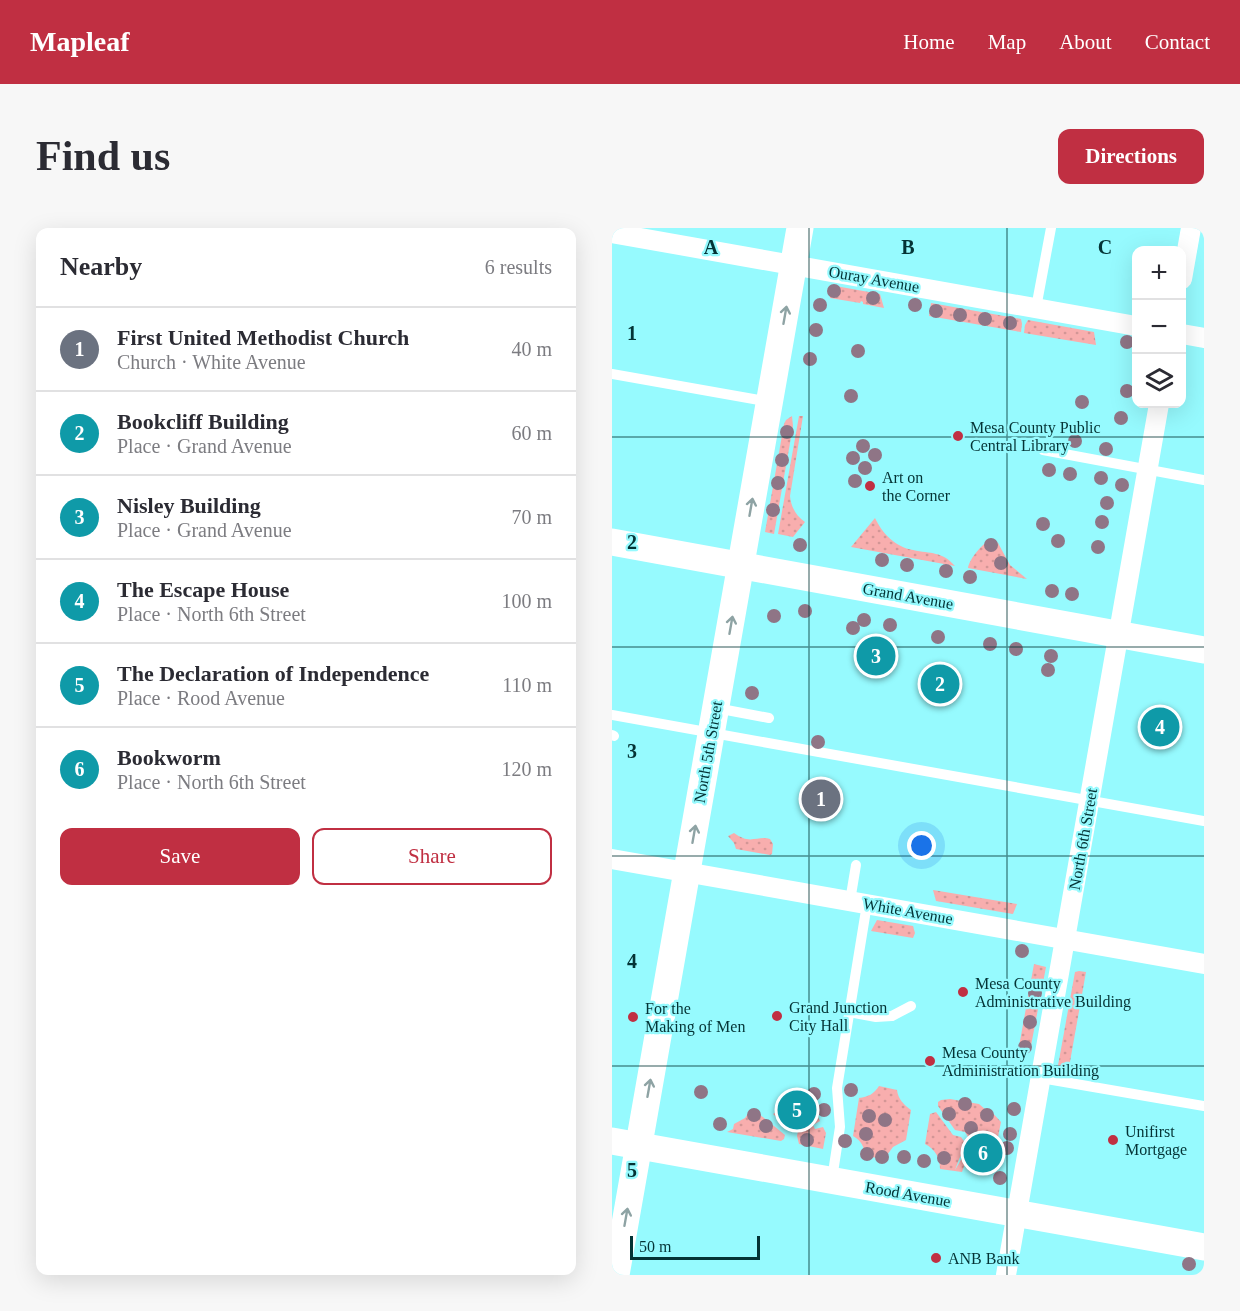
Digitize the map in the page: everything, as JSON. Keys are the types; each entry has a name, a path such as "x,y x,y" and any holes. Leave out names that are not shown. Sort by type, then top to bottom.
{"main road":[{"name":"North 5th Street","path":"616,1275 800,228"},
{"name":"Grand Avenue","path":"612,542 1204,650"},
{"name":"Rood Avenue","path":"612,1141 1204,1247"}],"street":[{"path":"1186,256 1191,228"},
{"name":"Ouray Avenue","path":"612,233 1132,325"},
{"path":"1186,335 1204,338"},
{"name":"North 6th Street","path":"1006,1275 1159,408"},
{"name":"White Avenue","path":"612,859 1204,964"}],"lane":[{"path":"1036,308 1052,228"},
{"path":"612,374 770,402"},
{"path":"1043,450 1204,480"},
{"path":"612,716 641,725 769,718"},
{"path":"714,720 1089,800 1204,821"},
{"path":"832,1180 840,1127 837,1089 849,1012 859,903 856,865"},
{"path":"849,1012 876,1017 892,1016 911,1006"},
{"path":"1041,1078 1204,1106"}],"shaded area":[{"path":"830,285 880,294 884,308 863,304 861,301 860,303 830,298"},
{"path":"931,303 1021,319 1021,332 929,316"},
{"path":"1028,320 1094,332 1096,345 1024,333"},
{"path":"792,416 793,426 774,534 765,532 784,424"},
{"path":"799,416 803,416 790,496 794,511 805,522 793,537 778,534"},
{"path":"875,518 885,534 900,546 941,555 955,566 851,547"},
{"path":"991,539 998,543 1010,565 1027,579 968,568 977,552"},
{"path":"734,833 746,839 770,839 773,844 772,854 736,849 728,836"},
{"path":"933,890 1017,904 1013,914 936,901"},
{"path":"877,920 913,926 915,933 913,938 871,931"},
{"path":"1034,964 1046,967 1030,1051 1025,1053 1018,1052"},
{"path":"1075,972 1086,972 1068,1073 1057,1071"},
{"path":"879,1086 897,1090 902,1101 911,1110 906,1140 893,1147 884,1159 865,1156 862,1144 853,1136 859,1098 870,1095"},
{"path":"950,1099 979,1104 986,1110 989,1109 1001,1122 997,1142 982,1142 973,1145 965,1132 955,1130 938,1106 941,1100"},
{"path":"791,1105 796,1105 795,1110 799,1111 801,1106 805,1107 803,1113 806,1115 811,1110 814,1113 809,1118 811,1121 818,1117 820,1121 813,1125 815,1129 823,1127 826,1133 823,1149 799,1144 798,1131 795,1126 791,1124 786,1126 773,1114 786,1106 788,1111 791,1110"},
{"path":"751,1109 785,1135 784,1139 781,1141 727,1132 733,1129 734,1124 745,1118"},
{"path":"936,1112 953,1135 961,1137 969,1148 960,1157 955,1170 969,1149 973,1155 966,1161 962,1172 940,1169 936,1154 925,1144 930,1114"}],"place":[{"name":"Mesa County Public Central Library","path":"958,436"},
{"name":"Art on the Corner","path":"870,486"},
{"name":"Nisley Building","path":"876,656"},
{"name":"Bookcliff Building","path":"940,684"},
{"name":"The Escape House","path":"1160,727"},
{"name":"First United Methodist Church","path":"821,799"},
{"name":"Mesa County Administrative Building","path":"963,992"},
{"name":"Grand Junction City Hall","path":"777,1016"},
{"name":"For the Making of Men","path":"633,1017"},
{"name":"Mesa County Administration Building","path":"930,1061"},
{"name":"The Declaration of Independence","path":"797,1110"},
{"name":"Unifirst Mortgage","path":"1113,1140"},
{"name":"Bookworm","path":"983,1153"},
{"name":"ANB Bank","path":"936,1258"}]}
